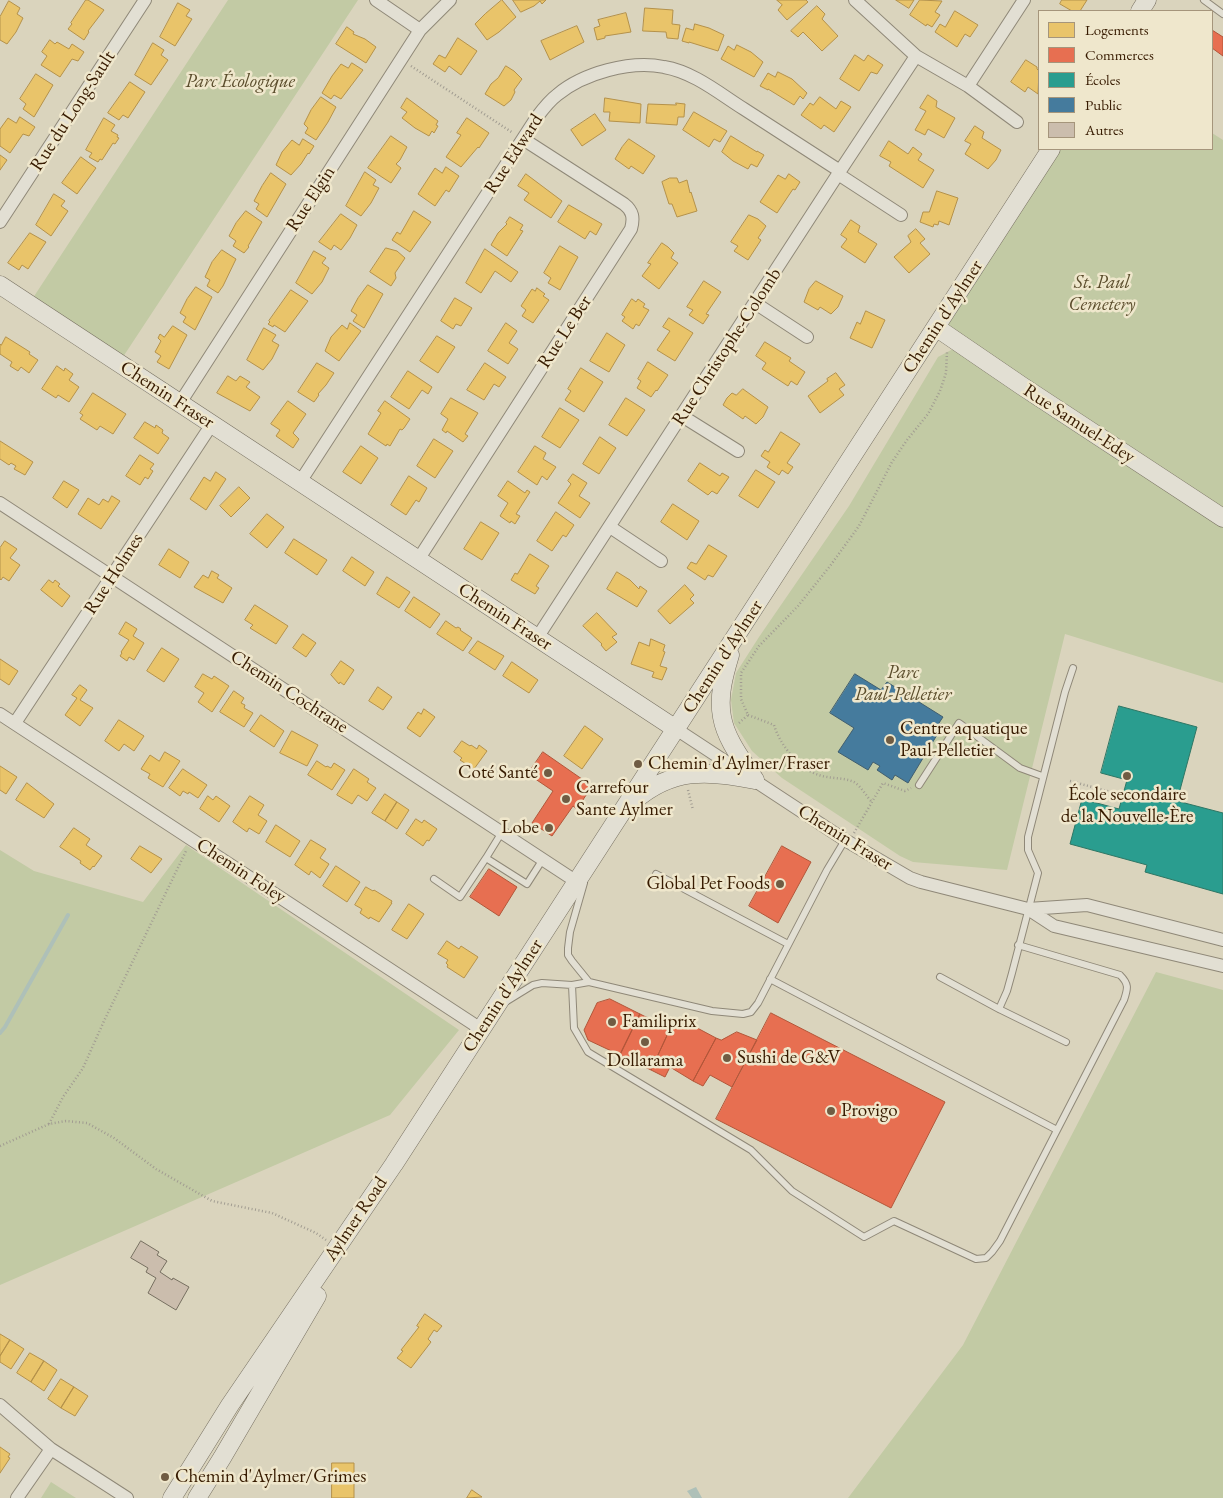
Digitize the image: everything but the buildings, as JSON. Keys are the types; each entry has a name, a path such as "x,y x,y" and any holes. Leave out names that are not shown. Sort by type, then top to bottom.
{"main road":[{"name":"Chemin d'Aylmer","path":"394,1164 937,328 1050,150"},
{"name":"Chemin Fraser","path":"0,285 676,729"},
{"name":"Rue Samuel-Edey","path":"937,328 1223,518"},
{"path":"735,638 725,672 720,706 722,719 733,745 755,780"},
{"path":"623,812 645,792 658,784 685,774 716,773 755,780"},
{"name":"Aylmer Road","path":"172,1498 230,1405 394,1164"},
{"name":"Aylmer Road","path":"197,1498 394,1164"}],"street":[{"name":"Rue du Long-Sault","path":"0,222 145,0"},
{"path":"376,0 420,30"},
{"name":"Rue Elgin","path":"180,403 420,30 450,0"},
{"path":"855,0 916,56 968,86 1017,122"},
{"path":"968,86 1024,0"},
{"name":"Rue Christophe-Colomb","path":"537,638 916,56"},
{"name":"Rue Edward","path":"300,482 547,104 570,85 585,78 616,68 633,66 664,67 694,78 901,215"},
{"name":"Rue Le Ber","path":"418,560 626,237 633,222 633,215 630,209 624,204 523,139"},
{"path":"755,303 806,337"},
{"path":"682,416 738,451"},
{"name":"Rue Holmes","path":"15,723 212,424"},
{"name":"Chemin Cochrane","path":"0,503 577,882"},
{"path":"610,527 661,561"},
{"name":"Chemin Foley","path":"0,714 481,1029"},
{"name":"Chemin Fraser","path":"676,729 847,841 910,878 1028,910 1054,926 1223,966"},
{"name":"Chemin Fraser","path":"1028,910 1088,905 1223,940"},
{"path":"0,1404 51,1448 127,1498"},
{"path":"17,1498 51,1448"}],"lane":[{"path":"1204,0 1223,14"},
{"path":"998,1009 1007,991 1038,873 1028,850 1028,838 1042,776 1073,668"},
{"path":"919,784 959,723 1020,768 1042,776"},
{"path":"434,879 460,897 502,832"},
{"path":"492,1013 511,998 533,985 542,983 572,985 589,982 712,1011 743,1014 751,1012 758,1003 827,870 847,841"},
{"path":"486,858 527,884 543,859"},
{"path":"589,863 570,932 568,954 589,982"},
{"path":"656,874 788,944"},
{"path":"572,985 574,1028 588,1052 751,1150 792,1191 864,1237 894,1221 976,1259 986,1258 1000,1241 1128,989 1126,981 1120,975 1018,945"},
{"path":"940,977 998,1009 1066,1042"},
{"path":"770,980 1057,1130"}],"path":[{"path":"401,59 523,139"},
{"path":"872,802 854,782 819,775 810,771 791,756 776,734 774,725 748,715 741,699 741,673 759,646 798,606 859,526 892,462 928,414 940,391 946,373 947,348"},
{"path":"733,728 748,715"},
{"path":"1070,781 1118,794"},
{"path":"847,841 884,783 905,791 919,784"},
{"path":"688,785 692,810"},
{"path":"49,1124 62,1097 83,1068 112,1003 192,839"},
{"path":"0,1146 49,1124 66,1121 87,1123 114,1138 156,1169 212,1201 272,1213 316,1234 337,1247"}],"green space":[{"name":"Parc Écologique","path":"228,0 358,0 119,363 29,304"},
{"name":"St. Paul Cemetery","path":"1213,134 1223,140 1223,518 937,328 1050,150 1213,150"},
{"name":"Parc Paul-Pelletier","path":"953,349 1223,527 1223,683 1065,634 1007,870 913,862 900,856 782,778 752,751 734,723 731,700 736,673 849,506 938,357"},
{"path":"186,845 459,1030 390,1115 0,1285 0,850 34,871 143,902"},
{"path":"1156,972 1223,990 1223,1498 848,1498 963,1345"},
{"path":"51,1482 76,1498 41,1498"}],"shaded area":[{"path":"696,1487 702,1498 692,1498 687,1491"}],"waterway":[{"path":"0,1033 68,915"}],"place":[{"name":"Centre aquatique Paul-Pelletier","path":"890,740"},
{"name":"Chemin d'Aylmer/Fraser","path":"638,764"},
{"name":"Coté Santé","path":"548,773"},
{"name":"École secondaire de la Nouvelle-Ère","path":"1127,776"},
{"name":"Carrefour Sante Aylmer","path":"566,799"},
{"name":"Lobe","path":"549,828"},
{"name":"Global Pet Foods","path":"780,884"},
{"name":"Familiprix","path":"612,1022"},
{"name":"Dollarama","path":"645,1042"},
{"name":"Sushi de G&V","path":"727,1058"},
{"name":"Provigo","path":"831,1111"},
{"name":"Chemin d'Aylmer/Grimes","path":"165,1477"}]}
